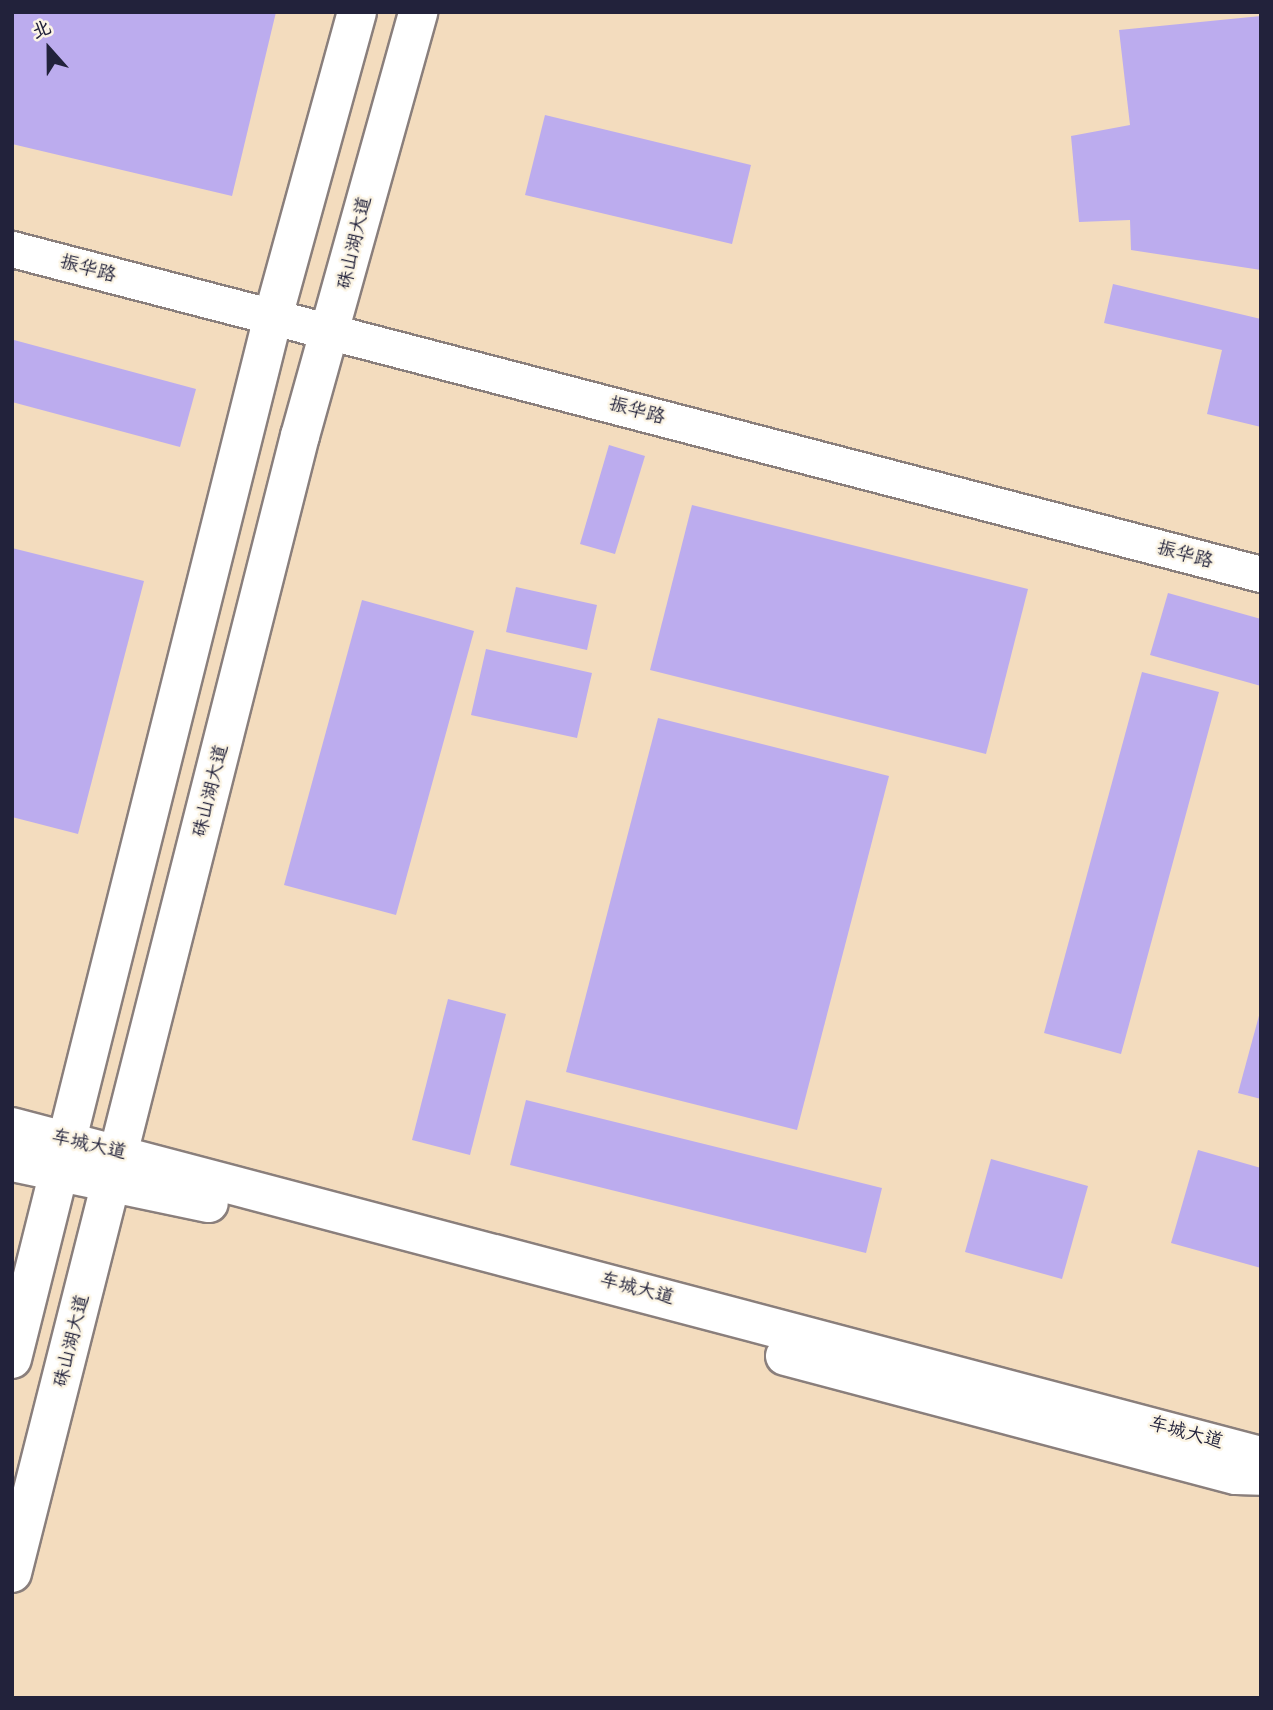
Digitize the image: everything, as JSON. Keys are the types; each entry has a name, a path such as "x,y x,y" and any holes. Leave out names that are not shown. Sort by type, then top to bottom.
{"main road":[{"path":"12,1359 273,317 357,12"},
{"name":"硃山湖大道","path":"12,1573 112,1166 300,436 334,332 418,12"},
{"name":"车城大道","path":"12,1128 61,1155 1261,1456"},
{"name":"车城大道","path":"12,1162 61,1155"},
{"name":"车城大道","path":"112,1166 1236,1475 1261,1476"}],"street":[{"name":"振华路","path":"12,249 1261,574"}],"building":[{"path":"12,12 276,12 232,196 12,144"},
{"path":"1261,16 1261,270 1131,250 1130,220 1079,222 1071,136 1130,125 1119,30"},
{"path":"545,115 751,165 732,244 525,195"},
{"path":"1113,284 1261,319 1261,427 1207,414 1222,350 1104,323"},
{"path":"14,340 196,389 180,447 12,402"},
{"path":"609,445 645,456 615,554 580,544"},
{"path":"692,505 1028,589 986,754 650,670"},
{"path":"12,548 144,581 78,834 12,817"},
{"path":"516,587 597,605 587,650 506,632"},
{"path":"1168,593 1261,619 1261,686 1150,655"},
{"path":"362,600 474,631 396,915 284,885"},
{"path":"486,649 592,673 577,738 471,715"},
{"path":"1142,672 1219,692 1121,1054 1044,1033"},
{"path":"658,718 889,776 797,1130 566,1072"},
{"path":"448,999 506,1014 470,1155 412,1140"},
{"path":"1261,1012 1261,1099 1238,1093"},
{"path":"526,1100 882,1188 866,1253 510,1165"},
{"path":"1198,1150 1261,1168 1261,1268 1171,1243"},
{"path":"991,1159 1088,1186 1062,1279 965,1252"}]}
